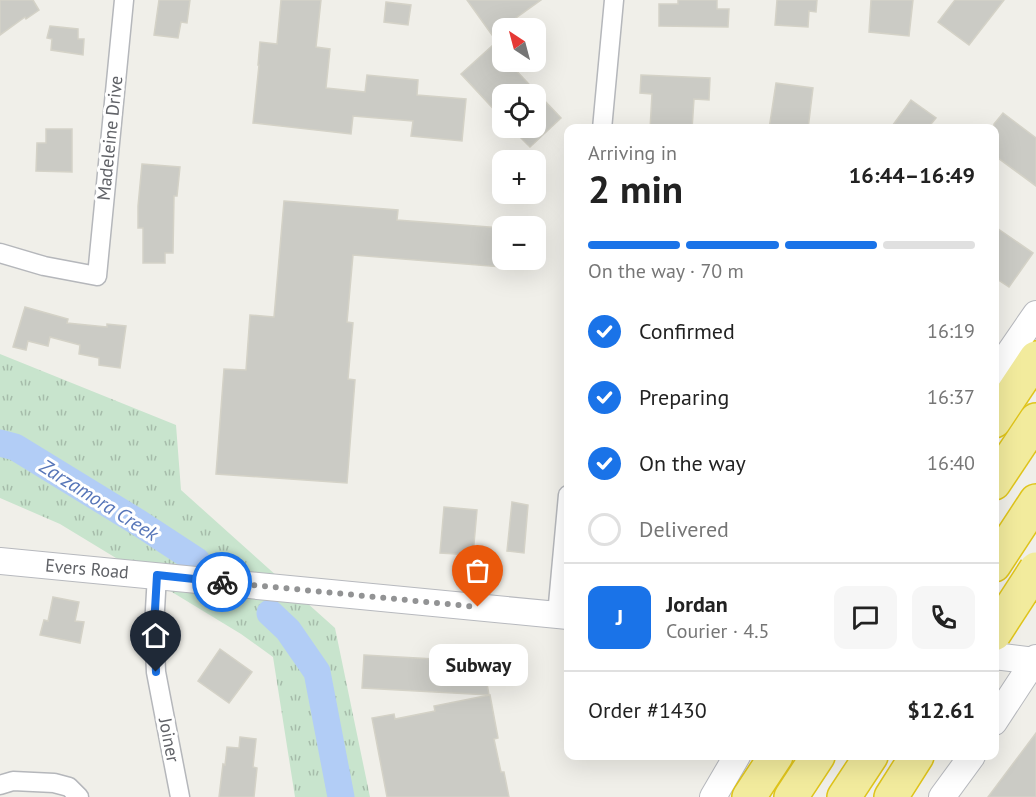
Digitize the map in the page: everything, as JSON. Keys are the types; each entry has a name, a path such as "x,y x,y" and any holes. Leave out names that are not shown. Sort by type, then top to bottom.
{"highway":[{"path":"999,414 1036,358"},
{"path":"999,476 1036,420"},
{"path":"999,558 1036,501"},
{"path":"999,626 1036,569"},
{"path":"749,797 773,760"},
{"path":"791,797 815,760"},
{"path":"844,797 868,760"},
{"path":"891,797 914,760"}],"main road":[{"path":"999,368 1036,314"},
{"name":"Evers Road","path":"0,561 563,616"},
{"path":"999,609 1019,604 1036,592"},
{"path":"999,656 1036,660 999,715"},
{"path":"713,797 735,760"},
{"path":"936,797 948,760"},
{"path":"942,797 969,760"}],"street":[{"name":"Madeleine Drive","path":"0,253 44,267 97,276 124,0"},
{"path":"602,124 614,0"},
{"name":"Joiner","path":"157,575 154,627 156,672 180,797"},
{"path":"563,616 564,592"},
{"path":"0,785 13,781 54,783 69,787 79,797"}],"green space":[{"path":"0,354 176,425 181,490 335,628 370,797 295,797 273,657 241,634 60,524 0,498"}],"building":[{"path":"0,0 33,0 39,10 0,35"},
{"path":"159,0 190,0 187,23 181,22 178,38 154,35"},
{"path":"281,0 321,0 316,47 330,49 326,88 365,92 367,75 418,80 417,95 466,99 462,141 411,136 413,121 353,116 351,134 253,123 260,42 277,44"},
{"path":"467,0 541,0 516,18 492,18 492,35"},
{"path":"678,0 717,0 717,9 729,9 728,27 659,26 659,4 678,4"},
{"path":"777,0 817,0 816,12 809,11 808,27 775,25"},
{"path":"871,0 913,0 909,36 869,32"},
{"path":"955,0 1004,0 969,45 938,22"},
{"path":"386,2 411,5 408,25 384,22"},
{"path":"50,26 78,29 78,39 84,39 83,55 51,50 52,39 47,38"},
{"path":"492,46 492,72 517,72 529,84 492,84 492,107 461,74"},
{"path":"641,75 710,78 709,100 694,99 692,124 650,124 652,94 640,93"},
{"path":"776,83 813,88 809,124 770,124"},
{"path":"911,100 936,118 931,124 894,124"},
{"path":"546,102 561,118 546,132"},
{"path":"1003,113 1036,138 1036,186 999,159 999,124 994,124"},
{"path":"46,129 72,129 72,172 36,171 37,143 46,143"},
{"path":"521,138 540,138 530,147"},
{"path":"142,164 180,167 177,196 174,196 173,253 165,253 165,263 143,263 143,228 138,228"},
{"path":"284,201 398,210 397,220 492,227 492,266 353,255 347,322 353,323 348,379 355,380 347,483 216,474 224,369 246,370 250,315 274,317"},
{"path":"999,229 1033,253 1009,287 999,280"},
{"path":"25,307 68,319 67,323 107,327 107,324 126,326 120,368 99,365 99,358 79,354 80,345 50,337 48,346 28,341 26,350 13,347"},
{"path":"512,502 528,505 524,553 507,551"},
{"path":"444,507 477,510 473,555 440,553"},
{"path":"53,597 79,602 75,621 84,622 80,643 40,635 44,620 48,621"},
{"path":"220,649 252,672 229,703 198,681"},
{"path":"364,655 434,659 433,671 463,665 465,676 485,672 489,695 362,688"},
{"path":"490,695 498,738 494,739 509,797 387,797 372,718 394,714 395,719 435,711 434,706"},
{"path":"1036,733 1036,797 988,797"},
{"path":"240,737 256,739 253,767 257,768 254,797 219,797 227,747 239,748"}],"waterway":[{"name":"Zarzamora Creek","path":"0,443 15,447 197,561"},
{"name":"Zarzamora Creek","path":"270,613 288,630 317,672 341,797"}],"way so far":[{"path":"222,582 478,607"}],"place":[{"name":"Subway","path":"478,607"}],"route":[{"path":"156,672 154,627 157,575 222,582"}]}
